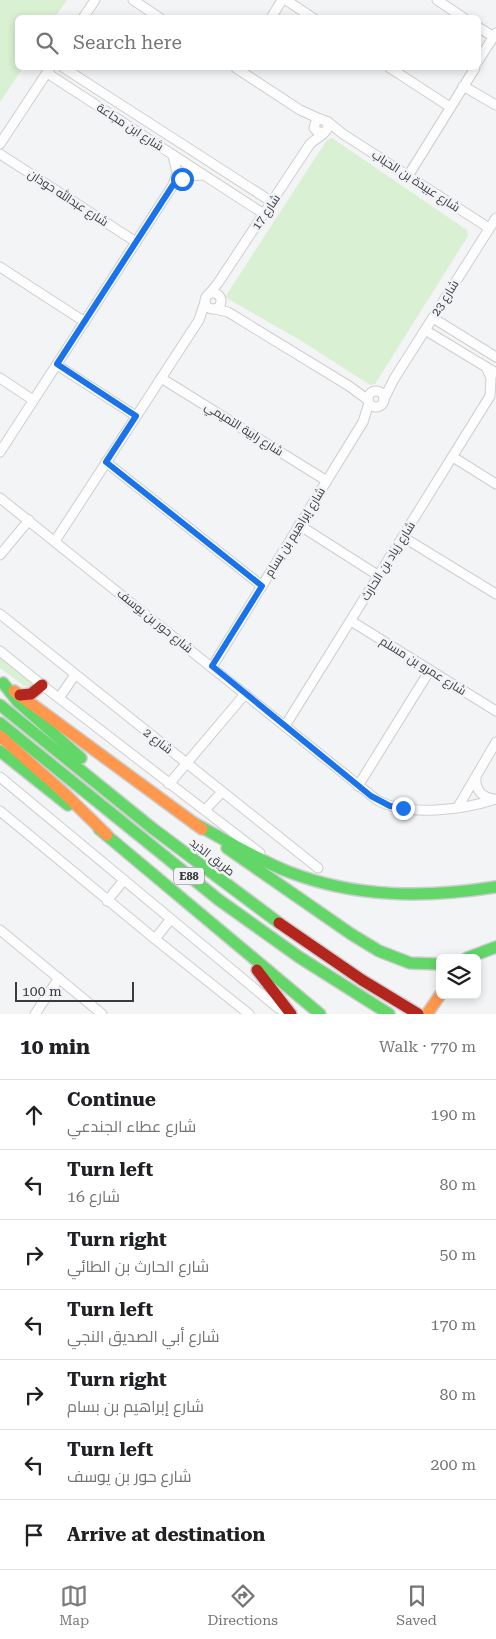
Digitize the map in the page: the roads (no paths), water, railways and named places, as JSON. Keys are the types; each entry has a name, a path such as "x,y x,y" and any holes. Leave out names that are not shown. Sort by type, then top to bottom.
{"main road":[{"path":"2,682 194,823 365,943 379,951 410,962 436,964"},
{"path":"2,682 24,707 122,795 142,819"},
{"path":"20,695 31,694 42,685"},
{"name":"طريق الذيد","path":"0,706 212,876 267,917 340,966 418,1014"},
{"name":"E88","path":"0,723 235,912 316,968 389,1014"},
{"path":"0,736 70,798 107,835"},
{"path":"0,751 107,835 320,1014"},
{"path":"194,823 262,860 301,876 347,889 397,896 453,894 496,887"},
{"path":"232,941 275,992 289,1014"},
{"path":"479,954 496,948"},
{"path":"481,957 496,948"},
{"path":"427,1014 437,999"}],"street":[{"path":"85,15 95,0"},
{"path":"133,0 156,15"},
{"path":"272,15 282,0"},
{"path":"286,0 308,15"},
{"path":"437,0 460,15"},
{"path":"481,28 495,35 481,56"},
{"path":"0,144 48,70"},
{"name":"شارع ابن مجاعة","path":"48,70 173,156 264,214"},
{"name":"شارع ابن مجاعة","path":"67,70 272,202"},
{"name":"شارع عبيدة بن الحباب","path":"240,70 319,124 343,134 490,228"},
{"path":"393,70 450,107"},
{"path":"408,176 474,70"},
{"path":"463,86 496,105"},
{"path":"319,124 318,133 324,133"},
{"name":"شارع 17","path":"55,541 199,320 214,302 221,279 310,144 319,124"},
{"name":"شارع عبيدة بن الحباب","path":"324,133 334,132 343,134"},
{"name":"شارع 17","path":"310,144 324,133"},
{"name":"شارع عبدالله حوذان","path":"0,154 136,242"},
{"path":"0,452 173,185 177,172 173,156"},
{"path":"173,185 188,176 203,175"},
{"name":"شارع 23","path":"394,379 372,399 382,404 394,379 496,218"},
{"path":"0,267 85,322"},
{"path":"214,302 372,399"},
{"path":"433,318 495,356"},
{"path":"425,330 496,373"},
{"path":"57,364 136,416"},
{"name":"شارع زياد بن الحارث","path":"286,726 493,394 491,378 486,367"},
{"path":"0,378 33,400"},
{"name":"شارع رابية التميمي","path":"161,378 327,481"},
{"name":"شارع إبراهيم بن بسام","path":"212,666 363,422 372,399"},
{"path":"453,457 496,484"},
{"path":"106,462 262,586"},
{"name":"شارع حور بن يوسف","path":"0,498 377,800 396,808 428,809 458,807 496,799"},
{"path":"0,555 29,520"},
{"path":"299,525 379,576"},
{"path":"403,537 496,594"},
{"name":"شارع 2","path":"0,614 75,676 318,868"},
{"name":"شارع عمرو بن مسلم","path":"351,621 496,710"},
{"path":"0,650 42,685 256,850 301,876"},
{"path":"358,786 430,670"},
{"path":"59,698 75,676"},
{"path":"169,784 245,694"},
{"path":"458,807 496,742"},
{"path":"477,774 476,784 480,793 487,798 496,799"},
{"path":"0,777 170,920 278,1008 289,1014"},
{"path":"205,810 222,792"},
{"path":"0,811 155,940 249,1014"},
{"path":"107,900 124,880"},
{"path":"155,940 170,920"},
{"path":"0,930 102,1014"},
{"path":"35,1014 59,978"}]}
